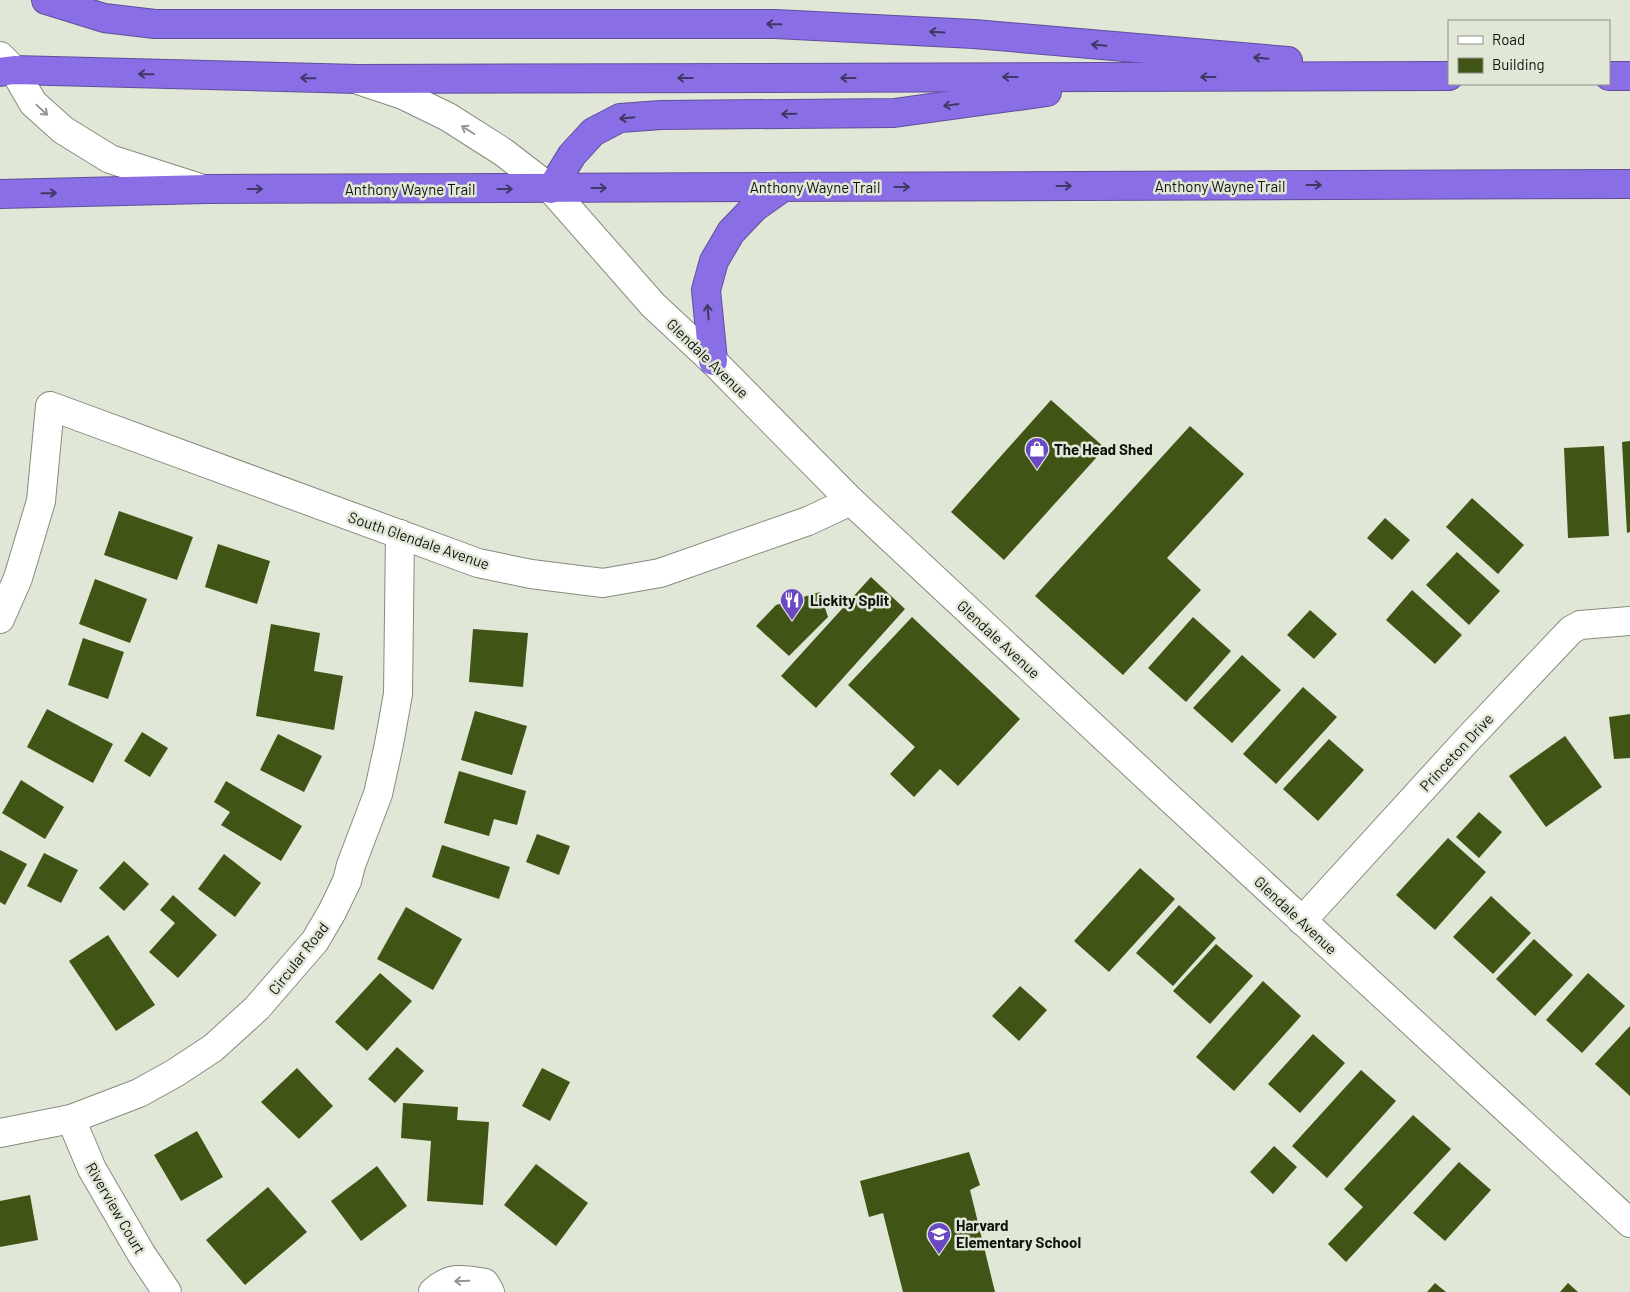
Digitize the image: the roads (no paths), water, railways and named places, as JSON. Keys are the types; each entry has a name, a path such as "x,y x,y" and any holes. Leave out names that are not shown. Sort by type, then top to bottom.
{"highway":[{"path":"46,0 104,18 155,24 775,24 974,34 1448,75"},
{"path":"4,71 357,79 1448,75"},
{"path":"1610,76 1630,76"},
{"path":"550,189 572,155 592,132 620,118 661,115 894,112 1156,77"},
{"name":"Anthony Wayne Trail","path":"0,194 206,190 1630,184"},
{"path":"713,361 706,290 714,261 732,232 754,208 782,188"}],"street":[{"path":"4,71 33,103 63,130 110,159 206,190"},
{"name":"Glendale Avenue","path":"357,79 403,95 448,117 503,152 550,189 653,305 713,361 851,501 1630,1223"},
{"name":"South Glendale Avenue","path":"0,619 18,578 41,501 50,406 478,563 531,574 603,583 660,573 808,521 851,501"},
{"name":"Circular Road","path":"0,1133 71,1120 139,1093 175,1074 213,1048 258,1008 315,940 332,912 346,881 350,865 378,794 390,744 398,694 400,534"},
{"name":"Princeton Drive","path":"1302,921 1467,740 1571,630 1580,625 1630,621"},
{"name":"Riverview Court","path":"71,1120 92,1169 142,1255 167,1292"},
{"path":"432,1292 440,1285 462,1278 485,1283 490,1292"}],"place":[{"name":"The Head Shed","path":"1037,470"},
{"name":"Lickity Split","path":"792,621"},
{"name":"Harvard Elementary School","path":"939,1255"}]}
